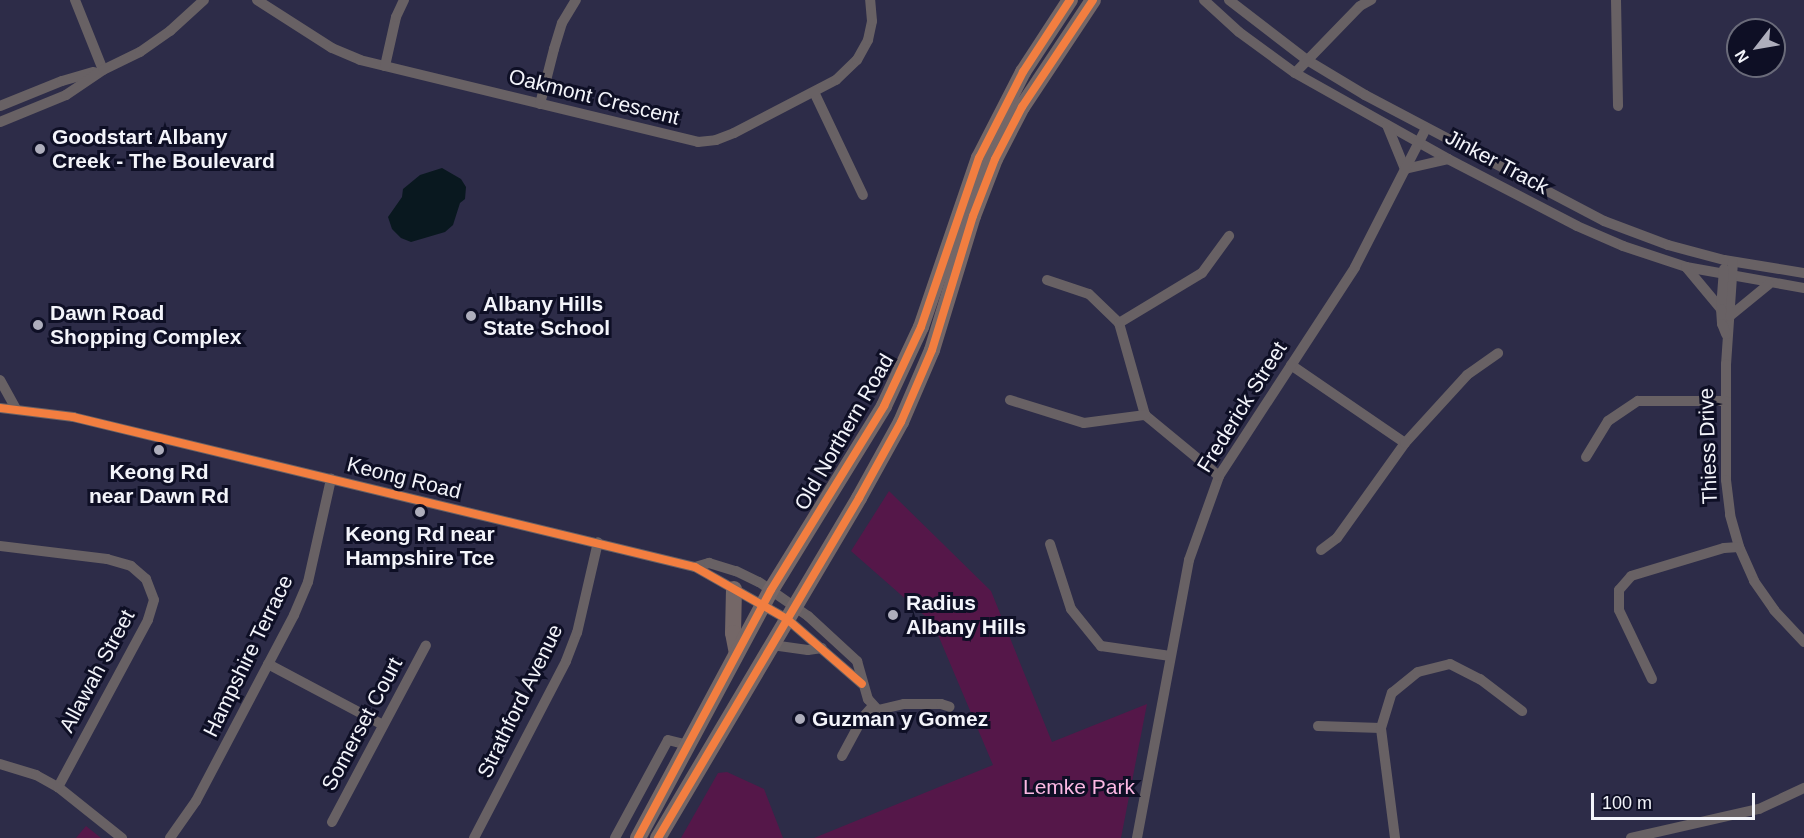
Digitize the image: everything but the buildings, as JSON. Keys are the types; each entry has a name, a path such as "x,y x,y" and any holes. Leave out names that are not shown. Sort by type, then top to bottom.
{"highway":[{"name":"Old Northern Road","path":"638,838 767,597 884,406 921,327 983,149 1023,72 1070,0"},
{"name":"Old Northern Road","path":"658,838 859,498 901,422 932,350 973,216 1007,135 1040,78 1093,0"},
{"path":"735,589 733,633 737,653"}],"street":[{"path":"75,0 103,70"},
{"path":"0,122 66,95 103,70 140,51 170,31 204,0"},
{"name":"Oakmont Crescent","path":"257,0 332,48 360,60 698,142 716,140 734,133 836,80 857,60 867,40 872,21 870,0"},
{"path":"386,66 396,17 404,0"},
{"path":"540,104 556,40 562,23 576,0"},
{"name":"Jinker Track","path":"1203,0 1239,32 1295,73 1448,159 1599,236 1686,267 1769,284 1804,288"},
{"name":"Jinker Track","path":"1229,0 1308,60 1426,128 1604,220 1668,244 1729,261 1804,273"},
{"path":"1295,73 1360,6 1371,0"},
{"path":"1616,0 1618,106"},
{"path":"0,106 62,81 103,70"},
{"path":"814,92 864,195"},
{"path":"1387,125 1405,170 1448,159"},
{"name":"Frederick Street","path":"1137,838 1189,560 1219,476 1355,267 1426,128"},
{"path":"1119,323 1202,273 1229,236"},
{"name":"Thiess Drive","path":"1729,261 1726,312 1728,497 1739,547 1764,596 1785,624 1804,642"},
{"path":"1686,267 1726,312 1769,284"},
{"path":"1047,280 1089,294 1119,323 1145,415 1219,476"},
{"path":"1322,550 1337,538 1405,443 1467,375 1498,353"},
{"path":"1291,365 1405,443"},
{"path":"0,381 16,409"},
{"path":"1010,400 1084,423 1145,415"},
{"path":"1586,457 1608,421 1638,401 1726,401"},
{"name":"Keong Road","path":"0,408 73,417 695,567 735,589 767,597 790,612"},
{"name":"Hampshire Terrace","path":"170,838 196,801 294,615 308,582 331,479"},
{"name":"Strathford Avenue","path":"474,838 566,661 577,633 598,542"},
{"path":"1050,544 1071,609 1101,646 1170,656"},
{"name":"Allawah Street","path":"0,546 107,559 131,566 146,579 154,600 148,620 58,787"},
{"path":"1652,679 1619,610 1618,590 1631,576 1724,548 1739,547"},
{"name":"Keong Road","path":"695,567 709,563 753,579 767,597 790,612"},
{"path":"790,612 822,648 862,684 873,706 878,710 904,704 941,704 950,707"},
{"path":"790,612 853,656 861,670 862,684"},
{"name":"Somerset Court","path":"332,822 426,645"},
{"path":"772,645 808,650 822,648"},
{"path":"268,664 383,725"},
{"path":"1395,838 1381,728 1392,693 1418,672 1450,664 1480,679 1522,711"},
{"path":"842,756 863,717 873,706"},
{"path":"1318,726 1381,728"},
{"path":"615,838 668,740 688,745"},
{"path":"0,764 36,775 58,787 122,838"},
{"path":"1631,838 1670,834 1759,809 1804,788"}],"green space":[{"name":"Lemke Park","path":"889,491 991,591 1052,742 1147,704 1121,838 814,838 993,765 933,623 851,551"},
{"path":"727,772 764,789 783,838 681,838 718,773"},
{"path":"86,826 101,838 76,838"}],"shaded area":[{"path":"442,168 461,179 466,187 465,199 460,203 453,225 445,232 411,242 401,238 392,229 388,217 402,197 403,189 420,175"}],"cycle path":[{"path":"638,838 771,590 884,406 921,327 979,158 1023,72 1070,0"},
{"path":"658,838 859,498 901,422 932,350 973,216 995,159 1022,107 1093,0"},
{"path":"0,408 73,417 695,567 787,619 862,684"}],"place":[{"name":"Goodstart Albany Creek - The Boulevard","path":"40,149"},
{"name":"Albany Hills State School","path":"471,316"},
{"name":"Dawn Road Shopping Complex","path":"38,325"},
{"name":"Keong Rd near Dawn Rd","path":"159,450"},
{"name":"Keong Rd near Hampshire Tce","path":"420,512"},
{"name":"Radius Albany Hills","path":"893,615"},
{"name":"Guzman y Gomez","path":"800,719"}]}
